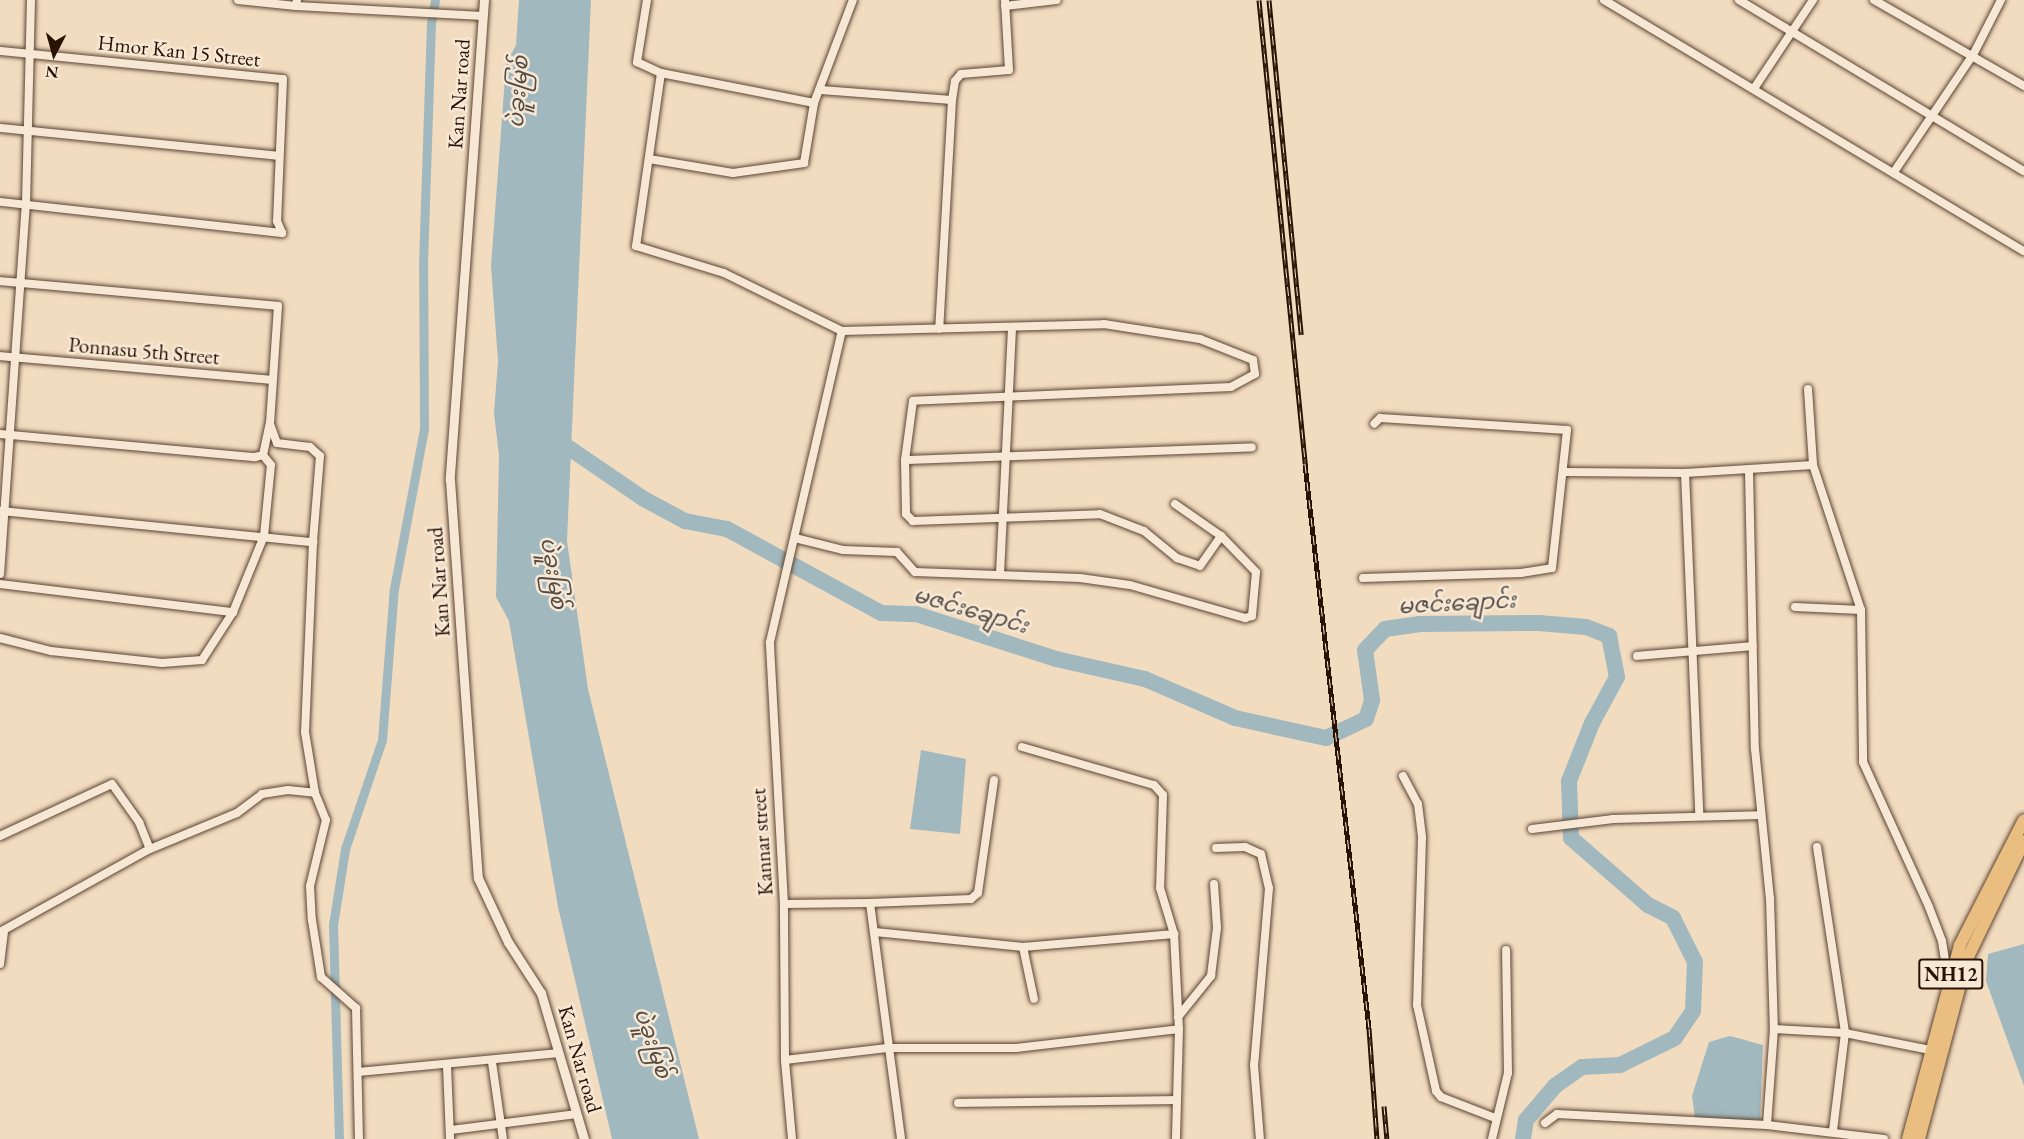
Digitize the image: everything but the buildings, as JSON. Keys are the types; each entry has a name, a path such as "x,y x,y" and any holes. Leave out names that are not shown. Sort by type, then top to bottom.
{"highway":[{"name":"NH12","path":"1918,1139 1949,979 1973,918 2024,820"},
{"name":"NH12","path":"1908,1139 1968,959 2024,841"}],"street":[{"path":"0,574 4,434 26,204 32,0"},
{"path":"238,0 483,16"},
{"name":"Kan Nar road","path":"484,0 450,480 478,878 508,942 541,993 584,1139"},
{"path":"647,0 637,62 661,73 814,103"},
{"path":"650,159 733,173 804,163 814,103 821,90 853,0"},
{"path":"939,329 955,81 961,74 1009,70 1005,3 1057,0"},
{"path":"1604,0 1755,87 2024,251"},
{"path":"1739,0 2024,171"},
{"path":"1755,87 1794,32 1813,0"},
{"path":"1874,0 2024,86"},
{"path":"1894,172 1973,56 2001,0"},
{"name":"Hmor Kan 15 Street","path":"0,51 283,79 279,156"},
{"path":"661,73 636,246 724,273 842,332 1104,324 1200,339 1253,360 1255,374 1231,387 913,401 906,460 906,514 913,521 1002,515 1100,514 1144,531 1191,565 1200,566 1221,536"},
{"path":"821,90 952,100"},
{"path":"0,128 279,156 277,221 282,233 0,202"},
{"path":"0,281 278,306 270,424 263,455"},
{"path":"1000,574 1002,515 1008,456 1012,327"},
{"name":"Kannar street","path":"792,1139 785,1060 784,904 769,673 770,642 842,332"},
{"name":"Ponnasu 5th Street","path":"0,356 272,380"},
{"path":"1808,389 1814,438 1813,465 1861,610 1863,762 1929,907 1942,941 1949,979"},
{"path":"1363,579 1521,573 1552,568 1567,430 1380,418 1374,424"},
{"path":"270,424 277,443 310,447 320,456 313,542 305,732 315,793 326,820 310,886 321,977 356,1008 359,1139"},
{"path":"0,638 51,651 162,663 202,660 233,612 264,536 271,465 263,455 4,434"},
{"path":"906,460 1252,447"},
{"path":"1564,472 1685,473 1749,471 1813,465"},
{"path":"1749,471 1755,749 1770,898 1774,1029 1767,1125"},
{"path":"1685,473 1699,814"},
{"path":"794,542 843,549 897,552 915,572 1000,574 1131,585 1245,618 1252,616 1256,572 1221,536 1175,504"},
{"path":"3,511 313,542"},
{"path":"0,584 233,612"},
{"path":"1795,607 1861,610"},
{"path":"1637,656 1753,646"},
{"path":"1022,747 1154,785 1163,795 1160,888 1174,934 1179,1029 1175,1100 1176,1139"},
{"path":"1403,776 1418,804 1422,895 1417,1005 1437,1091 1441,1097 1495,1118"},
{"path":"784,904 971,899 978,893 994,780"},
{"path":"0,836 112,784 139,822 150,849"},
{"path":"0,964 2,932 150,849 237,813 262,794 288,790 315,793"},
{"path":"1532,829 1699,814 1761,814"},
{"path":"1216,848 1245,847 1261,854 1269,888 1254,1065 1260,1139"},
{"path":"1817,847 1845,1033 1833,1131"},
{"path":"1178,1017 1211,976 1217,927 1214,884"},
{"path":"870,903 887,1048 901,1139"},
{"path":"875,932 1023,947 1174,934"},
{"path":"1023,947 1034,999"},
{"path":"1492,1139 1495,1118 1508,1072 1506,950"},
{"path":"785,1060 887,1048 1016,1048 1179,1029"},
{"path":"1774,1029 1845,1033 1936,1051"},
{"path":"358,1072 492,1062 559,1053"},
{"path":"492,1062 503,1139"},
{"path":"447,1066 451,1135 577,1114"},
{"path":"958,1103 1175,1100"},
{"path":"1545,1123 1557,1114 1767,1125 1833,1131 1884,1139"}],"water":[{"name":"ပဲခူးမြစ်","path":"519,0 591,0 567,541 588,689 699,1139 612,1139 558,907 509,621 496,597 499,456 494,413 498,361 491,266 506,64 516,45"},
{"path":"921,750 966,759 960,834 910,829"},
{"path":"2024,944 2024,1086 1986,981 1988,954"},
{"path":"1730,1036 1763,1045 1760,1121 1695,1118 1692,1096 1709,1042"}],"waterway":[{"path":"339,1139 333,925 345,849 382,740 394,589 424,429 423,264 431,23 435,0"},
{"name":"မဇင်းချောင်း","path":"553,437 644,499 685,521 727,529 881,613 916,614 1056,659 1145,679 1235,718 1326,738 1366,719 1372,700 1365,650 1385,629 1419,624 1539,623 1586,627 1609,636 1617,677 1592,723 1569,781 1571,838 1648,905 1673,918 1695,962 1693,1011 1675,1038 1620,1065 1582,1067 1555,1086 1526,1120 1523,1139"}],"railway":[{"path":"1259,0 1305,464 1369,1028 1377,1139"},
{"path":"1269,0 1301,334"},
{"path":"1384,1106 1387,1139"}]}
